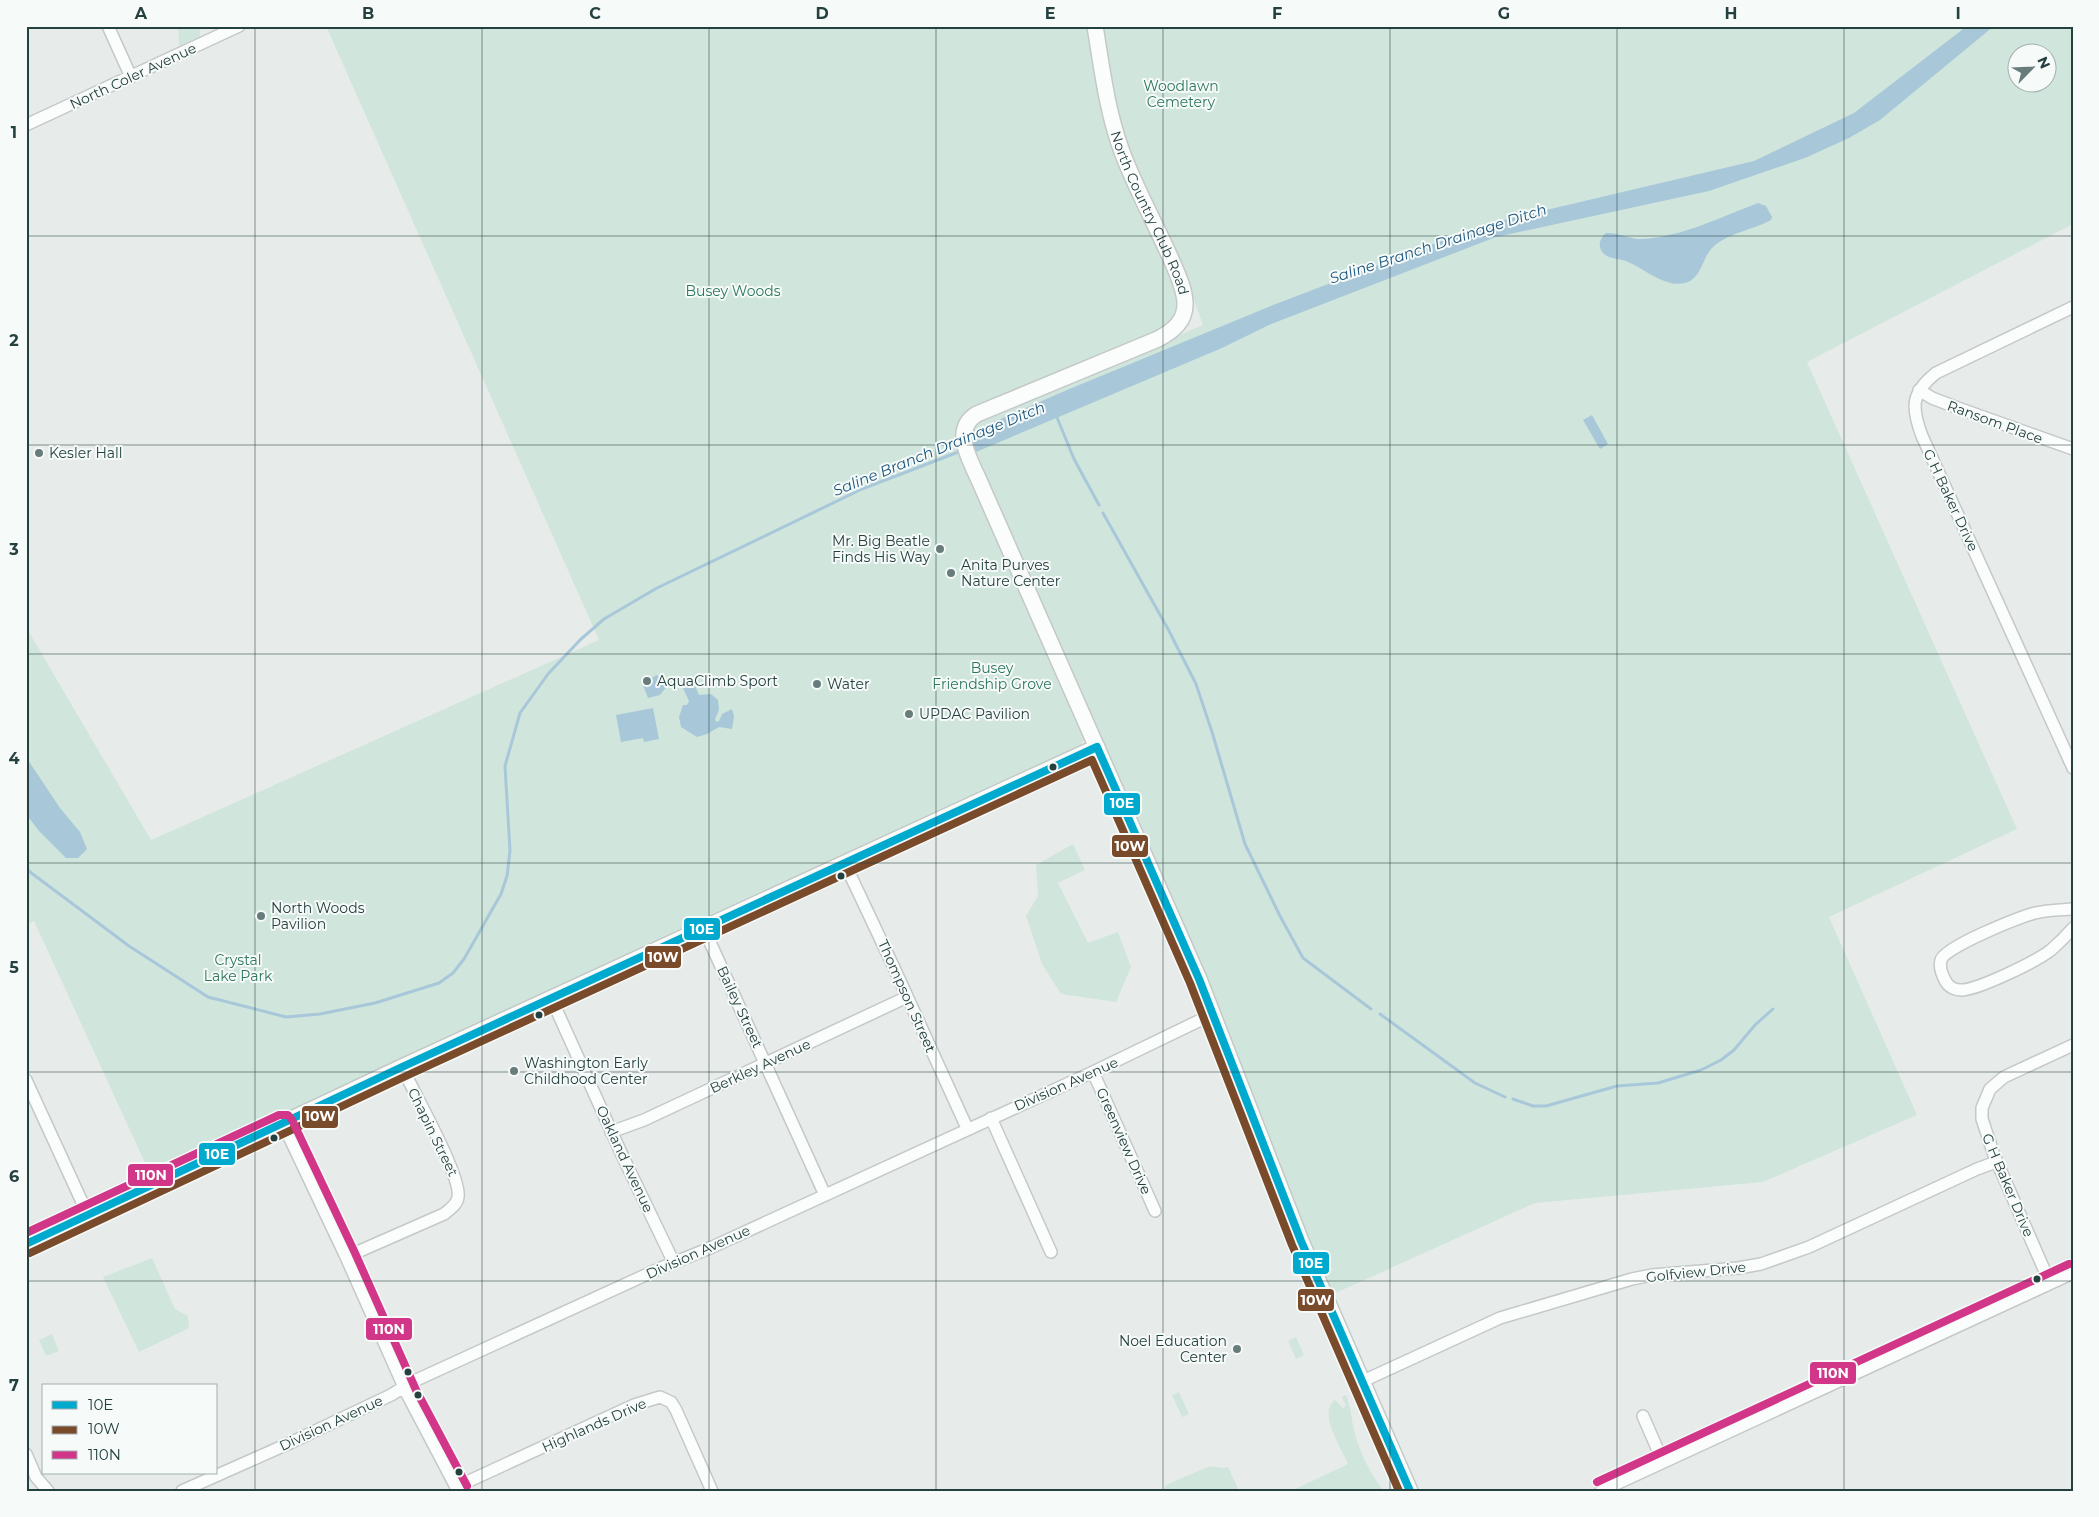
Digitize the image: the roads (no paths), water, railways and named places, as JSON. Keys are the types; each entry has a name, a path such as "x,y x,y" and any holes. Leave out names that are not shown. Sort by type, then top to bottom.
{"street":[{"path":"108,26 131,77"},
{"name":"North Coler Avenue","path":"26,125 239,26"},
{"name":"North Country Club Road","path":"1095,26 1109,114 1136,186 1179,278 1184,294 1184,314 1173,330 1158,339 976,414 969,420 963,430 967,451 1213,1014 1280,1189 1410,1491"},
{"path":"1919,390 1926,381 1951,364 2073,307"},
{"name":"Ransom Place","path":"1919,390 1932,398 1958,408 2073,449"},
{"name":"G H Baker Drive","path":"1919,390 1914,412 1922,436 2073,768"},
{"path":"26,1244 402,1067 552,1000 1097,747"},
{"name":"Thompson Street","path":"845,864 967,1128"},
{"path":"2073,909 2035,913 1950,949 1942,956 1940,961 1944,980 1953,989 1959,990 1967,990 1986,983 2036,960 2050,950 2073,928"},
{"name":"Bailey Street","path":"704,929 825,1194"},
{"name":"Berkley Avenue","path":"611,1132 644,1120 907,997"},
{"name":"Oakland Avenue","path":"552,1000 611,1132 674,1263"},
{"name":"Division Avenue","path":"182,1491 301,1438 391,1395 404,1386 1093,1072 1213,1014"},
{"name":"G H Baker Drive","path":"2050,1283 1996,1162 1982,1119 1982,1107 1987,1093 2004,1077 2073,1045"},
{"name":"Chapin Street","path":"346,1257 444,1214 452,1208 458,1198 456,1177 402,1067"},
{"name":"Greenview Drive","path":"1093,1072 1155,1211"},
{"path":"26,1080 88,1215"},
{"path":"991,1118 1051,1252"},
{"path":"283,1124 404,1386 457,1489"},
{"name":"Golfview Drive","path":"1363,1381 1462,1335 1522,1310 1652,1275 1738,1268 1781,1258 1996,1162"},
{"path":"1601,1491 2073,1273"},
{"name":"Highlands Drive","path":"457,1489 634,1405 660,1397 671,1402 676,1410 712,1491"},
{"path":"1643,1416 1663,1462"},
{"path":"26,1454 36,1477 48,1491"}],"water":[{"path":"1967,26 1994,26 1880,120 1849,138 1805,158 1709,191 1496,237 1269,325 1222,348 976,452 970,436 971,432 1067,390 1273,305 1483,225 1754,161 1854,113"},
{"path":"1758,203 1766,206 1772,217 1771,220 1718,243 1709,252 1695,277 1685,283 1670,283 1655,277 1635,265 1608,257 1600,248 1602,237 1606,233 1639,239 1659,237 1702,225"},
{"path":"1592,415 1608,444 1600,449 1583,420"},
{"path":"657,675 668,685 660,695 648,698 642,683"},
{"path":"694,683 699,695 711,694 718,700 719,710 715,719 716,722 719,721 722,714 732,709 734,716 732,729 719,727 697,737 681,727 679,717 683,705 687,705 689,701 683,688"},
{"path":"653,708 659,739 644,742 643,738 621,742 616,715"},
{"path":"26,757 60,808 80,832 87,849 78,858 66,858 39,831 26,814"}],"waterway":[{"path":"1056,415 1074,459 1099,505"},
{"name":"Saline Branch Drainage Ditch","path":"26,869 129,946 208,997 286,1017 320,1014 375,1003 439,983 453,973 464,959 501,894 507,876 510,851 505,766 520,713 548,674 580,640 604,619 657,588 862,489 961,451"},
{"path":"1103,513 1168,629 1196,684 1245,844 1280,916 1303,958 1371,1009"},
{"path":"1513,1099 1533,1106 1546,1106 1617,1086 1658,1083 1701,1070 1721,1060 1734,1050 1755,1025 1773,1009"},
{"path":"1380,1014 1475,1083 1505,1097"}],"place":[{"name":"Kesler Hall","path":"39,453"},
{"name":"Mr. Big Beatle Finds His Way","path":"940,549"},
{"name":"Anita Purves Nature Center","path":"951,573"},
{"name":"AquaClimb Sport","path":"647,681"},
{"name":"Water","path":"817,684"},
{"name":"UPDAC Pavilion","path":"909,714"},
{"name":"North Woods Pavilion","path":"261,916"},
{"name":"Washington Early Childhood Center","path":"514,1071"},
{"name":"Noel Education Center","path":"1237,1349"}],"park label":[{"name":"Woodlawn Cemetery","path":"1181,94"},
{"name":"Busey Woods","path":"733,291"},
{"name":"Busey Friendship Grove","path":"992,676"},
{"name":"Crystal Lake Park","path":"238,968"}]}
